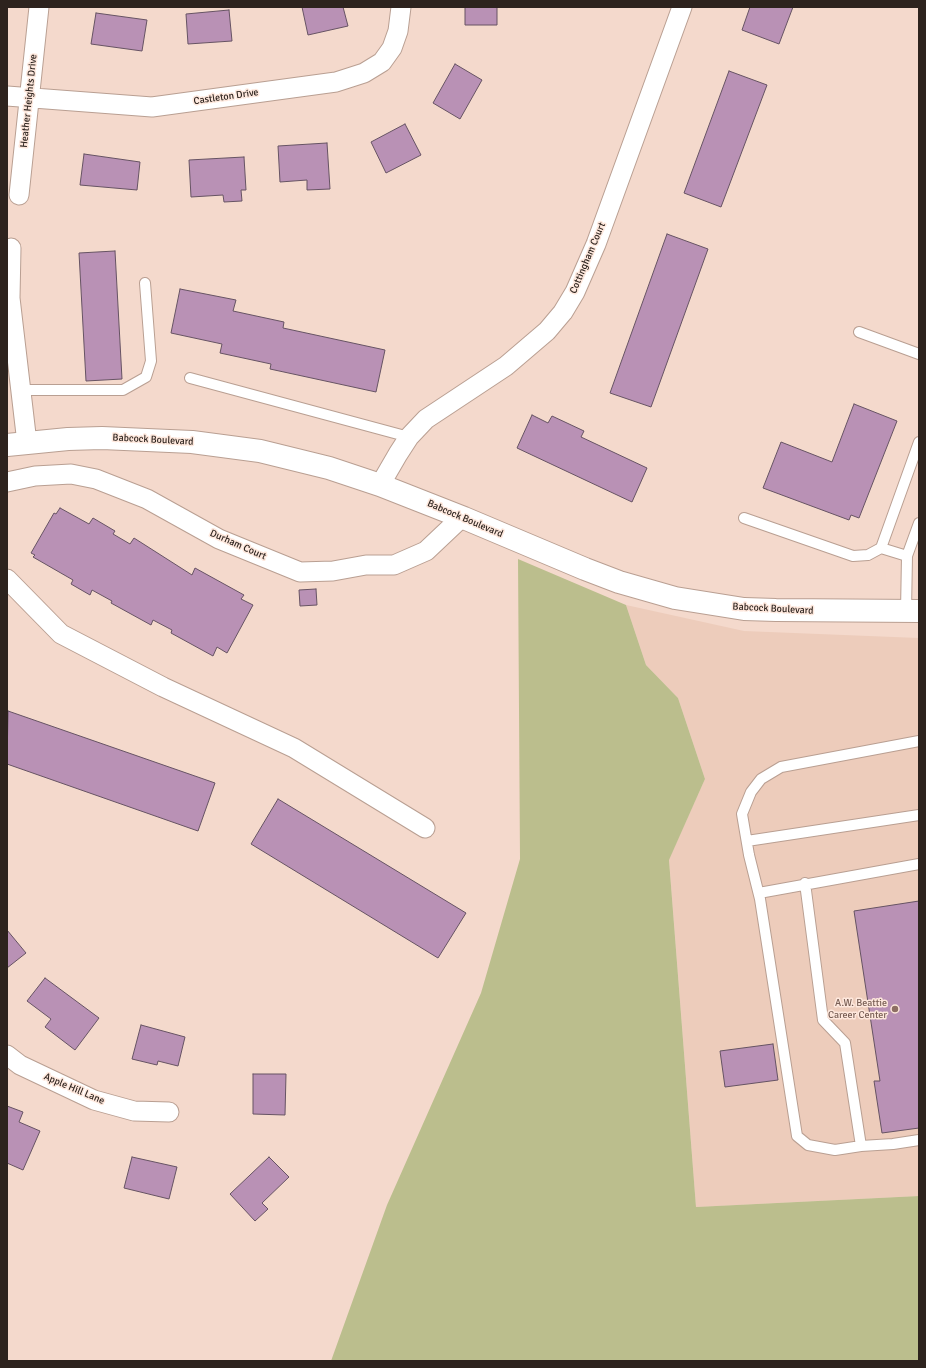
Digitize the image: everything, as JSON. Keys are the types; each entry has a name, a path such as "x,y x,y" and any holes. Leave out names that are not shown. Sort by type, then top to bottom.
{"main road":[{"name":"Babcock Boulevard","path":"17,444 68,439 102,438 224,445 295,458 380,485 619,582 675,598 744,609 913,611"}],"street":[{"name":"Heather Heights Drive","path":"19,195 39,7"},
{"name":"Castleton Drive","path":"7,96 29,99 152,107 336,82 364,73 382,62 392,48 398,32 400,7"},
{"name":"Cottingham Court","path":"380,485 409,437 426,419 476,387 528,348 547,331 563,312 575,292 596,244 682,7"},
{"path":"11,248 10,298 20,390 17,444"},
{"name":"Durham Court","path":"7,482 35,476 71,474 96,478 147,499 219,539 300,572 333,572 366,564 394,565 426,551 462,517"},
{"path":"7,579 60,634 163,687 294,748 425,828"},
{"name":"Apple Hill Lane","path":"7,1055 20,1065 94,1100 134,1111 169,1112"}],"lane":[{"path":"20,390 123,390 146,377 151,361 145,283"},
{"path":"860,332 919,354"},
{"path":"190,378 409,437"},
{"path":"744,518 853,556 868,555 881,548 919,442"},
{"path":"913,611 907,556 919,523"},
{"path":"881,548 907,556"},
{"path":"919,741 781,768 761,779 751,792 742,814 759,893 796,1136 808,1145 835,1150 919,1140"},
{"path":"747,841 919,815"},
{"path":"759,893 805,883 919,864"},
{"path":"805,883 823,1020 845,1042 861,1146"}],"shaded area":[{"path":"626,605 744,631 919,638 919,1196 696,1207 669,859 705,779 678,698 646,665"}],"green space":[{"path":"518,559 626,605 646,665 678,698 705,779 669,860 696,1207 919,1196 919,1361 331,1361 387,1205 481,993 520,859"}],"building":[{"path":"302,7 343,7 348,26 308,35"},
{"path":"465,7 497,7 497,25 465,25"},
{"path":"750,7 793,7 779,44 742,30"},
{"path":"229,10 232,41 188,44 186,14"},
{"path":"96,13 147,20 142,51 91,44"},
{"path":"455,64 482,80 460,119 433,103"},
{"path":"729,71 767,85 721,207 684,193"},
{"path":"405,124 421,155 386,173 371,142"},
{"path":"327,143 330,189 307,190 307,180 280,182 278,146"},
{"path":"84,154 140,162 137,190 80,185"},
{"path":"244,157 246,190 241,190 242,201 224,202 223,195 191,197 189,160"},
{"path":"667,234 708,249 651,407 610,393"},
{"path":"115,251 122,379 86,381 79,253"},
{"path":"180,289 236,300 233,311 284,322 283,328 385,350 376,392 270,369 271,364 220,353 222,344 171,333"},
{"path":"854,404 897,421 859,518 851,515 849,520 763,488 781,442 832,462"},
{"path":"532,415 548,423 552,416 584,431 581,437 647,468 632,502 517,448"},
{"path":"60,508 89,524 93,518 115,531 113,534 130,544 134,538 192,575 195,568 244,595 241,599 253,605 227,653 217,647 213,656 171,633 172,630 153,620 151,625 111,603 112,601 92,590 90,595 71,584 73,580 33,557 35,555 31,553 54,513 56,514"},
{"path":"316,589 317,605 300,606 299,590"},
{"path":"8,711 215,783 198,831 7,764"},
{"path":"278,799 466,913 438,958 251,844"},
{"name":"A.W. Beattie Career Center","path":"919,901 919,1128 882,1133 874,1081 880,1081 854,911"},
{"path":"7,930 26,953 7,968"},
{"path":"45,978 99,1018 75,1050 45,1027 51,1019 27,1001"},
{"path":"141,1025 185,1037 178,1066 158,1061 157,1065 132,1059"},
{"path":"773,1044 778,1080 725,1087 720,1051"},
{"path":"253,1074 286,1074 285,1115 253,1114"},
{"path":"7,1106 23,1112 19,1122 40,1131 23,1170 7,1163"},
{"path":"132,1157 177,1167 169,1199 124,1188"},
{"path":"269,1157 289,1177 262,1203 268,1209 255,1221 230,1194"}],"place":[{"name":"A.W. Beattie Career Center","path":"895,1009"}]}
